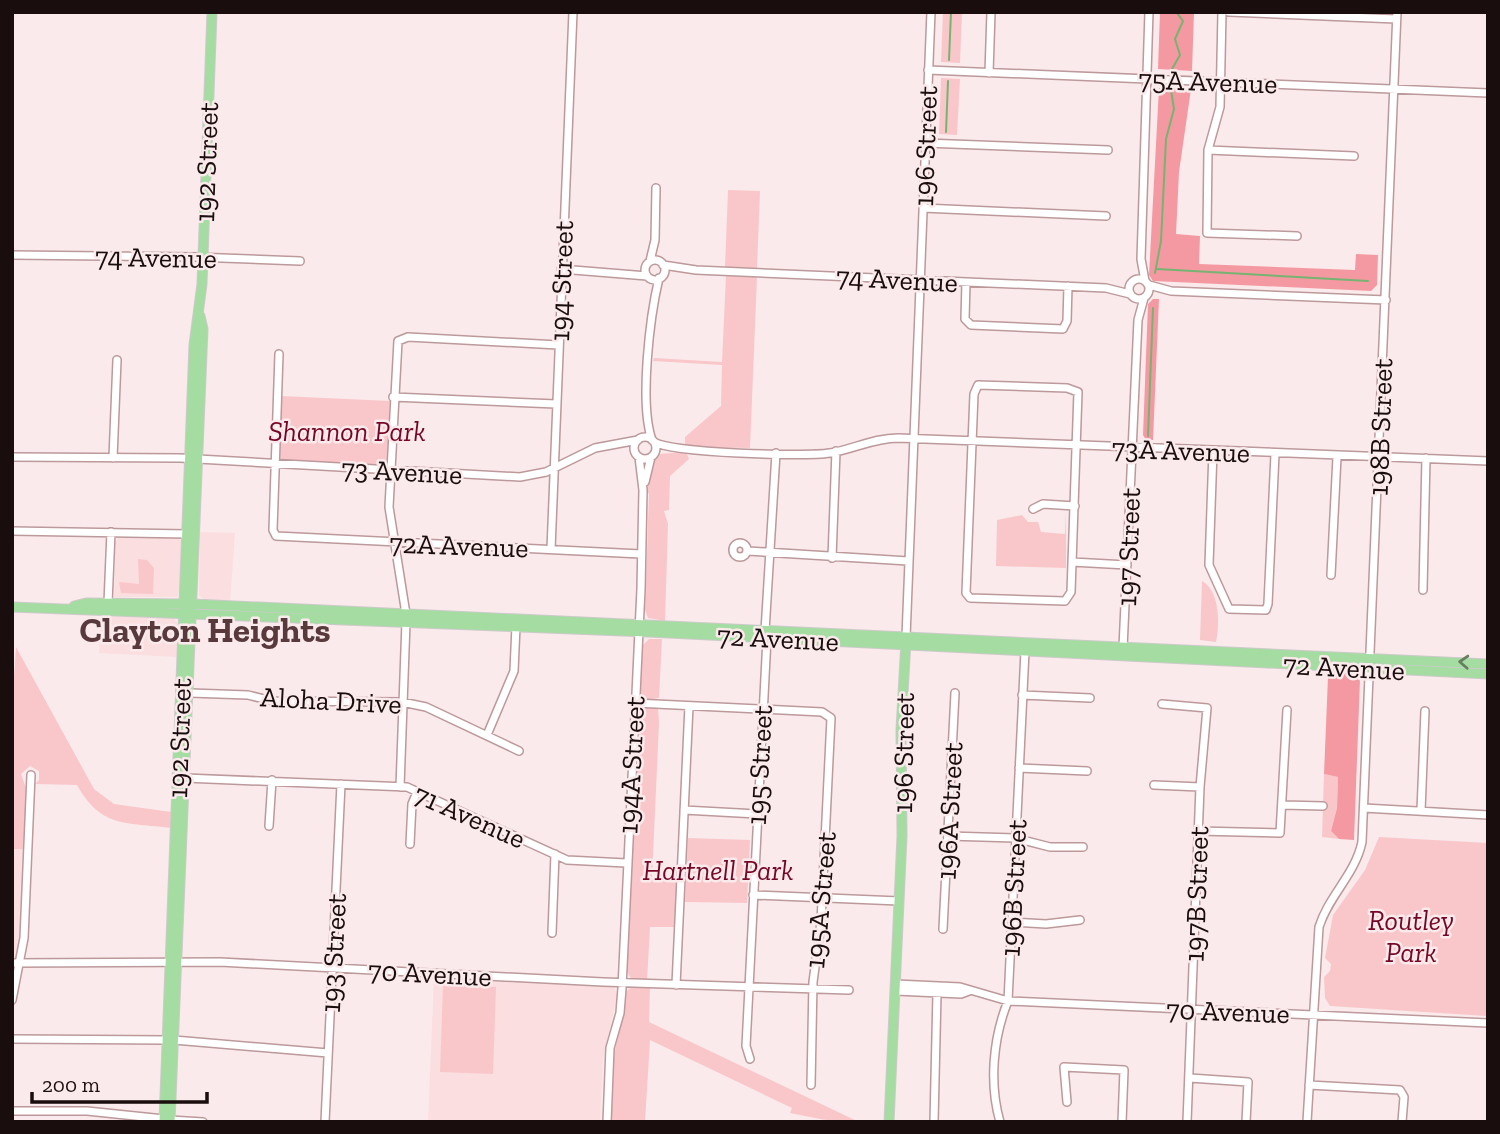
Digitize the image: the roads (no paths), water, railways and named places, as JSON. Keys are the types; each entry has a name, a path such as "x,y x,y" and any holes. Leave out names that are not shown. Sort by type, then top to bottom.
{"main road":[{"name":"192 Street","path":"167,1121 194,459 194,345 200,312 203,258 212,12"},
{"name":"192 Street","path":"174,963 190,693 187,534 194,459"},
{"name":"72 Avenue","path":"68,607 108,603 329,619 411,618 460,621 474,617 638,629"},
{"name":"72 Avenue","path":"12,607 188,609 406,618 516,626 1083,646 1370,662 1488,674"},
{"name":"72 Avenue","path":"766,635 818,634 1075,654 1488,664"},
{"name":"196 Street","path":"888,1122 900,901 906,641"},
{"path":"1025,651 1033,648 1083,646"},
{"path":"1075,654 1119,652 1123,648"},
{"name":"192 Street","path":"167,1121 167,1052 171,1040"}],"street":[{"name":"194 Street","path":"551,549 573,12"},
{"name":"196 Street","path":"906,641 931,12"},
{"path":"989,73 991,12"},
{"path":"1149,12 1141,259 1147,283 1171,290 1386,300"},
{"path":"1223,12 1218,116 1209,150 1207,233 1297,236"},
{"path":"1228,12 1396,16"},
{"name":"198B Street","path":"1307,1122 1319,927 1328,905 1351,875 1362,842 1396,16"},
{"name":"75A Avenue","path":"928,69 1488,93"},
{"path":"925,143 1108,149"},
{"path":"1209,150 1354,156"},
{"path":"653,303 648,271 655,240 656,188"},
{"path":"923,208 1106,216"},
{"path":"639,440 647,413 653,303 661,270 655,240"},
{"name":"74 Avenue","path":"12,255 300,261"},
{"path":"1133,282 1141,259"},
{"path":"561,269 620,272 661,270"},
{"name":"74 Avenue","path":"661,270 1106,288 1146,297"},
{"path":"648,271 661,270"},
{"path":"966,282 965,319 971,325 1063,329 1067,321 1068,286"},
{"name":"74 Avenue","path":"1106,288 1133,282 1147,283"},
{"name":"197 Street","path":"1133,282 1132,296 1138,320"},
{"name":"197 Street","path":"1123,648 1138,320 1146,297 1147,283"},
{"path":"1146,297 1171,290"},
{"path":"400,787 406,618 389,507 393,397 400,339 558,345"},
{"path":"276,464 279,354"},
{"path":"113,458 117,360"},
{"path":"1033,386 1077,391 1077,446 1069,600 992,599 967,595 976,387 1033,386"},
{"path":"393,397 556,404"},
{"path":"647,413 653,441 685,450"},
{"name":"73A Avenue","path":"836,452 875,440 914,439 1488,461"},
{"name":"73 Avenue","path":"12,457 194,459 520,477 554,467 592,449 639,440 653,441"},
{"name":"194A Street","path":"607,1122 610,1048 620,1013 623,982 643,490 638,455 634,448 639,440"},
{"name":"194A Street","path":"643,490 653,441"},
{"path":"619,445 638,455 652,456 685,450 836,452 832,558"},
{"path":"1213,451 1209,562 1229,609 1259,612 1267,609 1275,454"},
{"name":"195 Street","path":"750,1059 746,1046 776,453"},
{"path":"1332,575 1337,457"},
{"path":"1423,590 1426,458"},
{"name":"72A Avenue","path":"276,464 276,536 641,554"},
{"path":"1033,509 1043,504 1075,506"},
{"path":"12,531 187,534"},
{"path":"108,603 111,532"},
{"path":"748,551 908,561"},
{"path":"1072,562 1127,565"},
{"path":"487,736 514,671 516,626"},
{"name":"196B Street","path":"1000,1122 994,1100 997,1030 1008,1001 1025,651"},
{"name":"Aloha Drive","path":"190,693 248,695 284,701 402,702 426,708 519,751"},
{"name":"196A Street","path":"943,929 955,693"},
{"path":"1022,695 1090,698"},
{"path":"635,704 761,710"},
{"name":"197B Street","path":"1162,704 1207,708 1200,787 1187,1122"},
{"path":"676,985 690,706"},
{"name":"195A Street","path":"761,710 829,715 832,721 822,898 812,988 811,1085"},
{"path":"1198,831 1280,833 1287,710"},
{"path":"1421,811 1425,711"},
{"path":"1019,768 1087,771"},
{"path":"12,1000 16,963 25,926 31,775"},
{"name":"71 Avenue","path":"185,778 400,787 417,792 572,861 626,863"},
{"path":"269,827 272,780"},
{"name":"193 Street","path":"324,1122 341,784"},
{"path":"1154,785 1200,787"},
{"path":"410,844 412,804 417,792"},
{"path":"1283,805 1323,806"},
{"path":"1364,808 1488,815"},
{"path":"684,810 757,814"},
{"path":"948,836 1016,838 1050,847 1083,847"},
{"path":"552,933 555,854"},
{"path":"753,895 900,901"},
{"path":"1012,922 1046,924 1080,920"},
{"name":"70 Avenue","path":"16,963 174,963 333,968 676,985 849,990"},
{"name":"70 Avenue","path":"896,987 960,987 1008,1001 1488,1023"},
{"name":"70 Avenue","path":"896,987 936,993 969,991"},
{"path":"933,1121 936,993"},
{"path":"12,1038 171,1040 328,1053"},
{"path":"1067,1102 1064,1067 1124,1070 1122,1122"},
{"path":"1190,1077 1248,1082 1246,1122"},
{"path":"1309,1085 1400,1090 1403,1093 1402,1122"},
{"path":"12,1111 87,1111 167,1121 203,1122"}],"waterway":[{"path":"949,60 951,12"},
{"path":"1172,69 1180,55 1175,39 1183,21 1177,13"},
{"path":"946,132 948,81"},
{"path":"1155,273 1161,241 1166,139 1174,109 1171,90"},
{"path":"1157,269 1368,281"},
{"path":"1148,436 1153,308"}],"district":[{"name":"Clayton Heights","path":"205,630"}],"park label":[{"name":"Shannon Park","path":"347,431"},
{"name":"Hartnell Park","path":"718,870"},
{"name":"Routley Park","path":"1411,936"}]}
